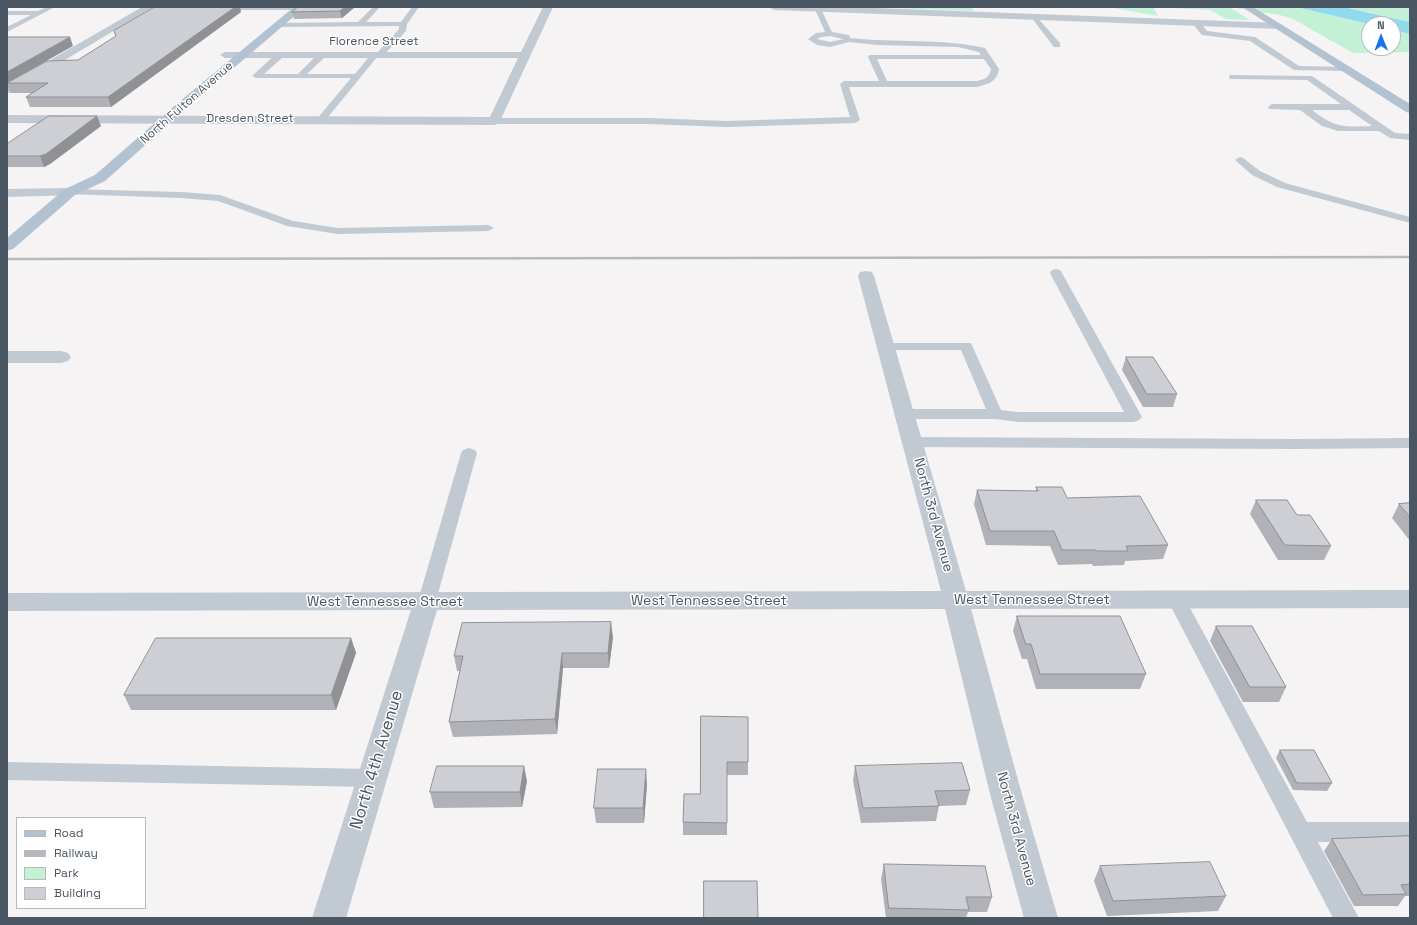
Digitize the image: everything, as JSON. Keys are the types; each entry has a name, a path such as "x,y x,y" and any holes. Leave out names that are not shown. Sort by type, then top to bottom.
{"main road":[{"name":"North Fulton Avenue","path":"213,64 284,7"},
{"name":"North Fulton Avenue","path":"7,246 70,192 100,178 166,119 300,7"},
{"path":"1247,7 1410,109"},
{"name":"North Fulton Avenue","path":"133,129 156,110"},
{"name":"North Fulton Avenue","path":"70,192 77,179 82,174"}],"street":[{"path":"7,90 149,7 157,7"},
{"path":"197,7 294,7"},
{"path":"494,121 548,7"},
{"path":"774,7 1279,26"},
{"path":"70,39 94,39"},
{"name":"Florence Street","path":"225,55 524,55"},
{"name":"Dresden Street","path":"7,119 494,121"},
{"path":"7,193 70,192"},
{"name":"North 3rd Avenue","path":"866,276 913,442 956,600 1007,798 1041,918"},
{"path":"7,357 61,357"},
{"name":"West Tennessee Street","path":"7,602 1410,599"},
{"name":"North 4th Avenue","path":"329,918 427,601"}],"lane":[{"path":"7,30 52,7"},
{"path":"321,120 357,76 403,29 403,24 416,7"},
{"path":"818,8 829,34"},
{"path":"360,24 372,10"},
{"path":"7,13 40,13"},
{"path":"1032,16 1057,44"},
{"path":"1196,23 1205,33 1252,39 1305,74"},
{"path":"279,25 403,24"},
{"path":"1205,33 1201,36 1208,42"},
{"path":"494,121 648,120 727,124 855,120 844,84 977,84 989,81 994,75 994,69 982,50 958,45 877,44 848,40 842,36 829,34 815,36 812,39 820,43 832,44 842,43 848,40"},
{"path":"1242,46 1264,47"},
{"path":"280,55 256,76 357,76"},
{"path":"300,76 322,55"},
{"path":"884,84 872,57 986,57"},
{"path":"48,66 62,66"},
{"path":"1297,68 1346,68"},
{"path":"1233,77 1309,78 1393,136 1410,137"},
{"path":"1272,107 1351,107"},
{"path":"1302,107 1325,124 1332,126 1344,128 1381,128"},
{"path":"1240,160 1256,173 1281,186 1410,220"},
{"path":"70,192 181,195 220,198 291,224 338,231 488,228"},
{"path":"904,414 995,414 1018,417 1134,417 1056,273"},
{"path":"885,347 966,346 995,414"},
{"path":"913,442 1296,444 1410,443"},
{"path":"427,601 469,453"},
{"path":"1176,599 1302,832 1346,918"},
{"path":"7,771 372,778"},
{"path":"1302,832 1410,832"}],"green space":[{"path":"864,7 972,7 973,11"},
{"path":"1108,7 1153,7 1158,16"},
{"path":"1153,7 1229,7 1250,20 1226,19 1210,10"},
{"path":"1230,7 1296,7 1361,22 1361,53 1353,53 1293,19 1280,15"},
{"path":"1345,7 1410,7 1410,22 1401,20 1401,16 1384,16"},
{"path":"1401,32 1410,34 1410,52 1401,52"}],"water":[{"path":"1296,7 1345,7 1383,16 1361,16 1361,22"},
{"path":"1401,20 1410,22 1410,34 1401,32"}],"building":[{"path":"155,7 235,7 108,97 26,97 48,83 7,83 47,61 78,60 116,36 114,31"},
{"path":"298,7 345,7 340,11 292,12"},
{"path":"7,37 70,37 7,72"},
{"path":"49,116 97,116 46,154 40,156 7,156 7,144"},
{"path":"1126,357 1153,357 1177,394 1147,394"},
{"path":"1036,487 1062,487 1067,498 1140,496 1168,545 1126,546 1128,551 1062,550 1054,531 990,531 977,490 1038,491"},
{"path":"1256,500 1287,500 1297,515 1310,515 1331,546 1285,545"},
{"path":"1410,503 1410,517 1399,504"},
{"path":"1017,616 1120,616 1146,674 1040,674 1031,644 1026,644"},
{"path":"611,622 608,653 562,653 555,719 449,722 463,656 454,656 462,623"},
{"path":"1216,626 1252,626 1286,687 1250,687"},
{"path":"156,638 351,638 331,695 124,695"},
{"path":"701,716 748,717 748,762 727,762 727,823 683,822 684,794 700,794"},
{"path":"1280,750 1314,750 1332,783 1297,783"},
{"path":"962,763 970,790 935,791 939,806 863,808 855,766"},
{"path":"437,766 524,766 520,792 430,792"},
{"path":"598,769 646,769 643,808 594,808"},
{"path":"1410,836 1410,884 1401,885 1406,894 1363,895 1332,839"},
{"path":"1210,862 1226,896 1113,901 1100,866"},
{"path":"884,864 985,866 992,897 966,897 969,910 889,908"},
{"path":"704,881 757,881 758,918 704,918"}],"railway":[{"path":"7,259 1410,257"}]}
